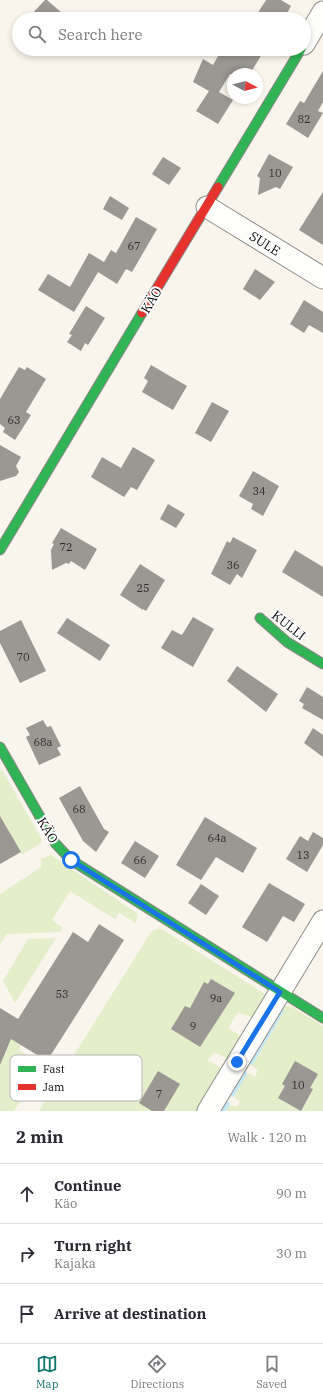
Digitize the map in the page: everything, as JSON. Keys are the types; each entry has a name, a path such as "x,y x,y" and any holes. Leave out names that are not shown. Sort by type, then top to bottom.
{"street":[{"path":"311,32 323,12"},
{"name":"KÄO","path":"0,550 297,56"},
{"name":"SULE","path":"207,207 323,278"},
{"name":"KULLI","path":"260,618 287,642 323,664"},
{"name":"KÄO","path":"0,747 55,843 71,860 323,1018"},
{"path":"208,1111 323,920"}],"green space":[{"path":"2,770 42,840 41,843 22,855 0,816 0,771"},
{"path":"51,855 138,914 136,923 119,913 115,919 70,891 52,920 63,928 60,932 7,934 0,945 0,894 41,867 41,859"},
{"path":"160,928 265,994 253,1018 238,1012 228,1028 241,1036 229,1059 214,1052 208,1060 219,1067 222,1071 198,1111 39,1111 45,1101 142,1101 142,1055 74,1055 151,932"},
{"path":"56,938 15,1003 3,981 28,939"},
{"path":"282,1005 292,1007 323,1026 323,1111 218,1111 225,1103 237,1107 240,1102 230,1093 244,1071 255,1077 258,1070 251,1065 249,1061"},
{"path":"12,1036 15,1042 21,1045 19,1050 26,1055 10,1055 10,1101 20,1101 14,1111 0,1111 0,1053 5,1055"}],"building":[{"path":"45,0 47,0 61,12 34,12"},
{"path":"266,0 281,0 291,6 288,12 258,12"},
{"path":"218,56 261,56 254,68 227,68 227,79 219,92 227,97 227,104 230,104 218,124 196,111 209,91 193,82 203,59 213,65"},
{"path":"323,71 323,102 318,111 323,113 308,138 286,124 300,101 304,103"},
{"path":"269,154 293,167 280,189 276,187 258,195 260,178 257,176"},
{"path":"163,157 181,168 169,185 152,174"},
{"path":"323,192 323,245 299,230"},
{"path":"110,196 129,208 122,220 103,209"},
{"path":"136,217 157,229 132,272 126,269 117,284 98,272 74,312 38,290 48,274 70,287 89,253 104,262 111,250 116,253"},
{"path":"255,269 275,282 260,300 243,289"},
{"path":"304,300 323,312 323,333 309,325 304,333 290,324"},
{"path":"86,306 105,318 88,345 85,343 81,351 67,342 72,335 69,334"},
{"path":"151,365 187,386 173,410 142,392 148,381 144,378"},
{"path":"19,367 25,370 27,367 46,379 26,412 31,415 15,440 3,432 5,428 0,424 0,399"},
{"path":"212,402 229,411 211,442 195,433"},
{"path":"0,445 21,457 16,466 19,472 16,476 0,481"},
{"path":"133,447 155,460 137,490 131,487 124,497 91,477 102,457 121,468"},
{"path":"253,471 279,486 263,516 251,509 253,504 239,496"},
{"path":"168,504 185,514 176,528 160,519"},
{"path":"61,528 97,549 85,570 71,561 69,564 66,563 52,570 51,550 54,544 52,543"},
{"path":"233,537 257,550 242,578 237,574 230,585 211,574 227,541 230,543"},
{"path":"295,550 323,567 323,597 282,572"},
{"path":"140,564 165,580 146,611 120,595"},
{"path":"193,617 214,629 193,667 161,648 172,630 182,635"},
{"path":"67,618 110,645 100,661 57,633"},
{"path":"21,620 46,671 20,683 0,643 0,631"},
{"path":"237,666 278,694 266,712 227,681"},
{"path":"307,687 323,697 323,720 302,708 304,704 299,701"},
{"path":"43,720 47,727 51,726 61,746 57,748 61,755 39,765 26,737 30,735 26,728"},
{"path":"313,728 323,735 323,757 304,743"},
{"path":"80,786 104,829 109,832 96,852 83,841 59,798"},
{"path":"0,816 21,852 0,864"},
{"path":"205,817 257,848 243,873 216,857 201,880 176,865"},
{"path":"313,832 323,838 323,845 307,872 286,859 300,836 308,841"},
{"path":"135,841 159,856 145,878 121,863"},
{"path":"269,883 305,904 294,922 283,916 267,942 242,927"},
{"path":"201,884 219,896 206,915 188,903"},
{"path":"99,924 124,940 51,1055 37,1055 11,1039 0,1065 0,1008 18,1019 73,932 88,942"},
{"path":"211,979 235,993 200,1047 171,1029 185,1006 190,1008 204,982 208,984"},
{"path":"295,1061 318,1074 310,1088 313,1089 301,1111 278,1098 285,1086 282,1084"},
{"path":"158,1071 180,1084 164,1111 152,1111 139,1103 142,1101 142,1098"}],"waterway":[{"path":"251,1062 281,1011"},
{"path":"232,1094 244,1074"},
{"path":"222,1111 227,1104"}],"traffic: fast":[{"path":"218,187 297,56"},
{"path":"0,550 142,313"},
{"path":"260,618 287,642 323,664"},
{"path":"0,747 55,843 71,860 323,1018"}],"traffic: jam":[{"path":"142,313 218,187"}],"route":[{"path":"71,860 280,992 237,1062"}]}
